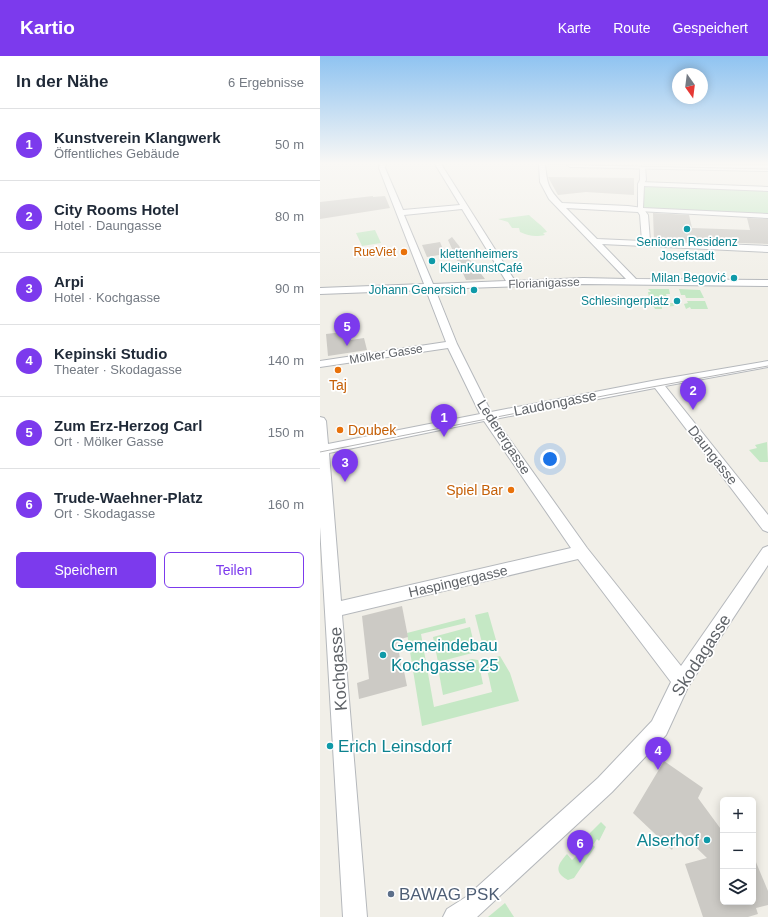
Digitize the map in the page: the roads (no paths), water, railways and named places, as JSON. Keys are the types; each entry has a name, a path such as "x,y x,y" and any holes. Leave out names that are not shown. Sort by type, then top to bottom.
{"street":[{"name":"Lederergasse","path":"396,204 452,344 487,417 582,552 681,681"},
{"path":"463,204 512,284"},
{"path":"640,204 640,210 644,215 646,244"},
{"path":"559,205 768,216"},
{"path":"559,205 634,282"},
{"path":"400,213 465,207"},
{"path":"594,241 768,249"},
{"name":"Florianigasse","path":"320,290 583,281 768,283"},
{"name":"Mölker Gasse","path":"320,364 452,344"},
{"name":"Laudongasse","path":"321,450 657,384 768,364"},
{"name":"Daungasse","path":"657,384 768,526"},
{"name":"Kochgasse","path":"320,421 355,917"},
{"name":"Haspingergasse","path":"334,610 582,552"},
{"name":"Skodagasse","path":"455,917 474,905 605,785 659,728 681,681 768,552"}],"tram line":[{"path":"320,452 608,395 768,366"}],"place":[{"name":"Senioren Residenz Josefstadt","path":"687,229"},
{"name":"RueViet","path":"404,252"},
{"name":"klettenheimers KleinKunstCafé","path":"432,261"},
{"name":"Milan Begović","path":"734,278"},
{"name":"Johann Genersich","path":"474,290"},
{"name":"Schlesingerplatz","path":"677,301"},
{"name":"Zum Erz-Herzog Carl","path":"347,346"},
{"name":"Taj","path":"338,370"},
{"name":"City Rooms Hotel","path":"693,410"},
{"name":"Doubek","path":"340,430"},
{"name":"Kunstverein Klangwerk","path":"444,437"},
{"name":"Arpi","path":"345,482"},
{"name":"Spiel Bar","path":"511,490"},
{"name":"Gemeindebau Kochgasse 25","path":"383,655"},
{"name":"Erich Leinsdorf","path":"330,746"},
{"name":"Kepinski Studio","path":"658,770"},
{"name":"Alserhof","path":"707,840"},
{"name":"Trude-Waehner-Platz","path":"580,863"},
{"name":"BAWAG PSK","path":"391,894"}]}
